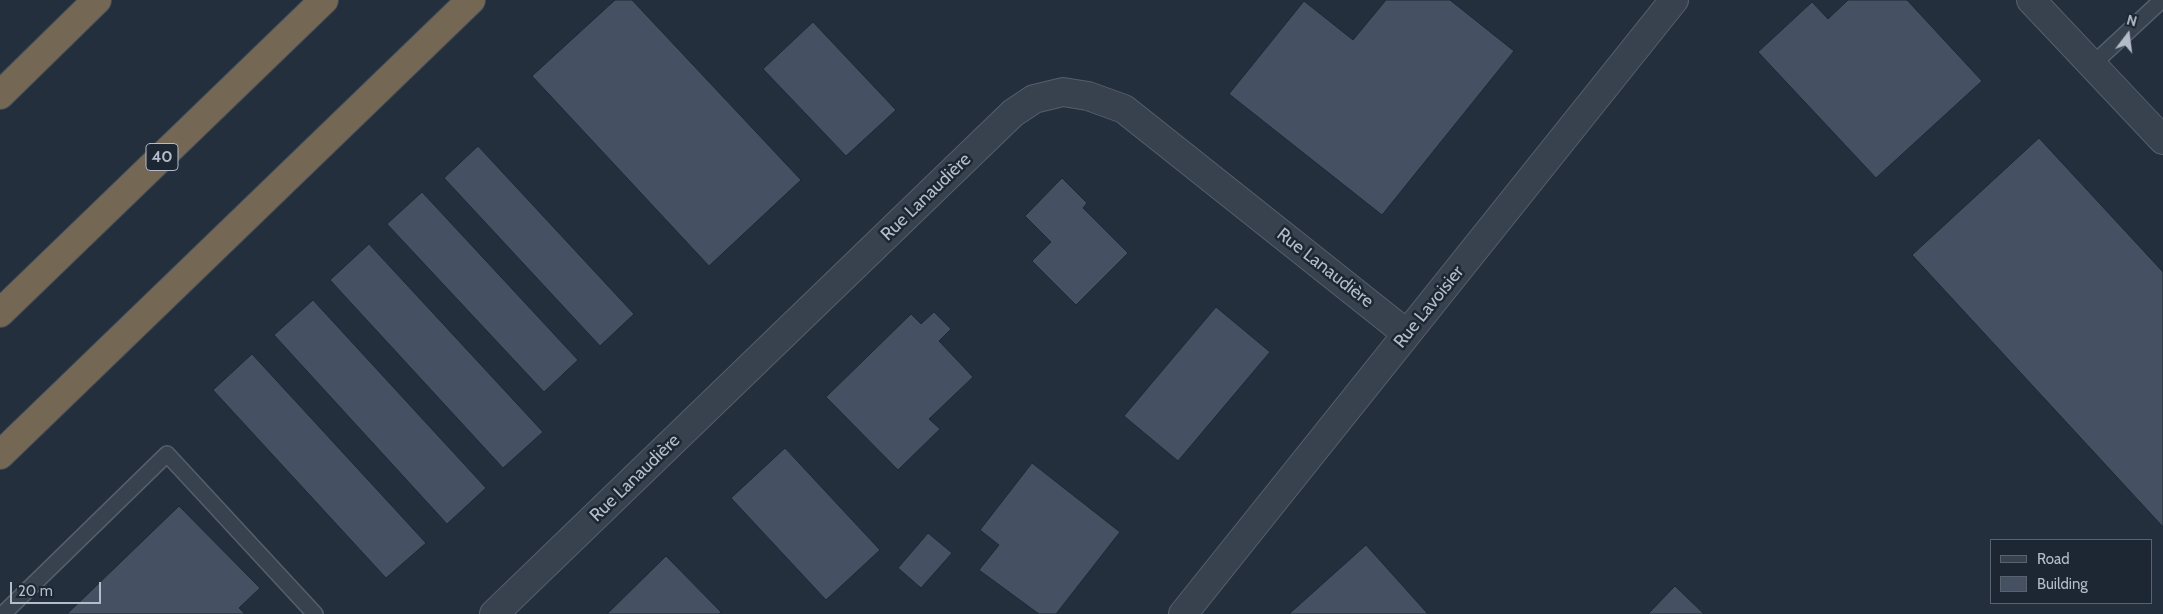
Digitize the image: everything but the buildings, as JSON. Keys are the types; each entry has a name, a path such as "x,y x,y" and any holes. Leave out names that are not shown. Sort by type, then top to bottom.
{"highway":[{"path":"0,94 97,0"},
{"name":"40","path":"0,313 324,0"},
{"path":"0,456 471,0"}],"street":[{"name":"Rue Lavoisier","path":"1183,614 1674,0"},
{"path":"2031,0 2163,140"},
{"name":"Rue Lanaudière","path":"494,614 1013,113 1034,100 1063,92 1088,96 1124,109 1408,334"}],"lane":[{"path":"2092,65 2162,0"},
{"path":"3,614 167,454 315,614"}]}
